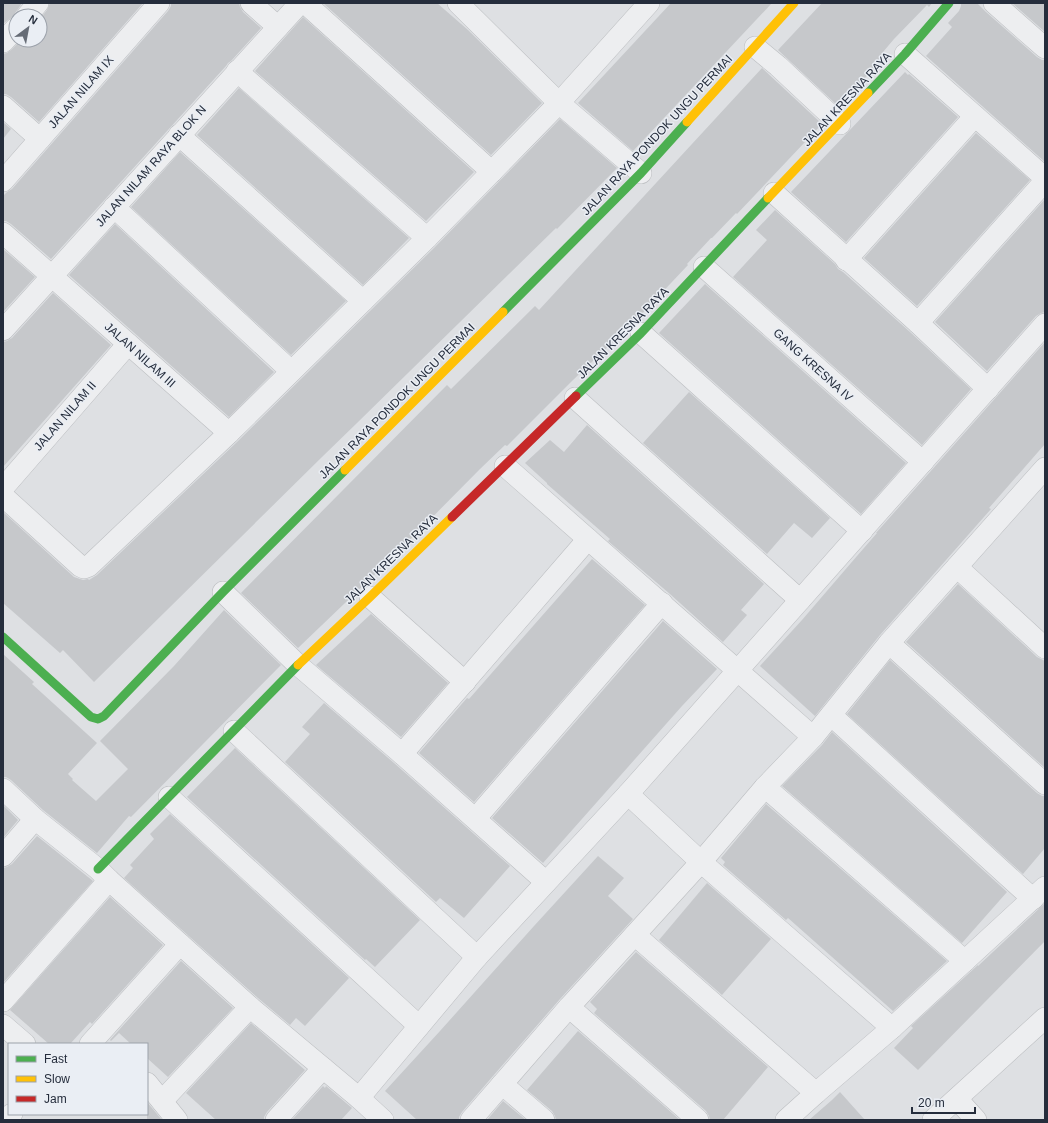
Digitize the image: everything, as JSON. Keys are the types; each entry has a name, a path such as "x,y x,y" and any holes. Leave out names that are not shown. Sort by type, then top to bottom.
{"street":[{"name":"JALAN NILAM IX","path":"3,181 159,3"},
{"path":"251,3 278,27"},
{"name":"JALAN NILAM RAYA BLOK N","path":"3,330 300,3"},
{"path":"305,3 492,172"},
{"path":"458,3 559,103 641,173"},
{"path":"3,496 80,566 84,568 89,566 229,433 427,238 559,103 650,3"},
{"name":"JALAN RAYA PONDOK UNGU PERMAI","path":"3,637 92,717 98,719 104,716 223,592 641,173 794,3"},
{"name":"JALAN KRESNA RAYA","path":"103,874 169,797 298,664 370,597 641,333 840,124 905,54 949,3"},
{"path":"994,3 1045,48"},
{"path":"755,47 778,66 840,124"},
{"path":"905,54 1045,179 918,323"},
{"path":"237,71 427,238"},
{"path":"3,106 40,139"},
{"path":"846,260 975,116"},
{"path":"179,136 363,302"},
{"path":"774,194 918,323 988,389"},
{"path":"114,207 291,372"},
{"name":"JALAN NILAM III","path":"3,233 229,433"},
{"name":"GANG KRESNA IV","path":"704,267 923,462"},
{"path":"359,1098 477,957 628,794 1045,324"},
{"path":"641,333 862,531"},
{"name":"JALAN NILAM II","path":"3,488 128,344"},
{"path":"575,398 800,600"},
{"path":"505,466 813,737"},
{"path":"471,1120 569,1007 701,862 765,787 813,737 889,643 1045,468"},
{"path":"402,754 588,539"},
{"path":"957,567 1045,648"},
{"path":"223,592 298,664 476,818 546,882"},
{"path":"370,597 465,682"},
{"path":"476,818 662,604"},
{"path":"889,643 1045,784"},
{"path":"786,1120 892,1028 1039,893 831,715"},
{"path":"234,731 477,957"},
{"path":"765,787 964,961"},
{"path":"3,790 35,819 103,874 250,1007 359,1098 383,1120"},
{"path":"628,794 701,862 892,1028"},
{"path":"169,797 419,1026"},
{"path":"3,856 35,819"},
{"path":"3,1001 103,874"},
{"path":"635,935 816,1093"},
{"path":"101,1040 180,944"},
{"path":"162,1101 250,1007"},
{"path":"569,1007 698,1120"},
{"path":"3,1025 24,1043"},
{"path":"933,1120 1042,1028"},
{"path":"276,1120 323,1068"},
{"path":"148,1084 177,1120"},
{"path":"502,1084 544,1120"},
{"path":"957,1099 976,1120"}],"building":[{"path":"3,3 22,3 18,8 8,8 8,20 3,24"},
{"path":"50,3 143,3 39,122 11,97 3,94 3,54 7,53 13,48 48,48 48,8"},
{"path":"171,3 239,3 243,12 261,28 51,259 11,224 3,221 3,196 12,189 168,11"},
{"path":"323,3 437,3 468,30 542,103 491,155"},
{"path":"671,3 772,3 633,151 578,103"},
{"path":"822,3 932,3 929,7 927,5 894,39 883,52 887,55 838,106 778,50"},
{"path":"961,3 977,3 1037,57 1045,60 1045,162 926,56 952,27 948,23 959,11"},
{"path":"1012,3 1045,3 1045,32"},
{"path":"303,17 474,172 426,221 255,71"},
{"path":"762,68 822,124 737,214 736,213 711,238 687,264 688,265 637,319 507,446 505,445 480,469 391,559 298,648 241,593 447,385 451,389 535,306 539,310"},
{"path":"905,72 958,117 846,242 791,192"},
{"path":"239,88 409,238 363,285 197,135"},
{"path":"560,119 617,168 557,229 556,228 94,682 63,650 60,653 3,603 3,512 74,577 89,580 97,575 237,442 435,247"},
{"path":"3,122 11,129 3,139"},
{"path":"976,133 1030,180 917,306 864,258"},
{"path":"180,152 346,301 291,355 131,207"},
{"path":"1045,199 1045,312 1036,316 987,371 935,322"},
{"path":"775,210 971,389 922,445 733,277 767,240 756,230"},
{"path":"115,224 274,372 229,417 69,275"},
{"path":"3,249 35,277 3,312"},
{"path":"705,284 906,463 861,514 659,333"},
{"path":"53,293 111,345 3,467 3,342 12,338"},
{"path":"1045,342 1045,444 989,508 991,509 880,635 815,716 760,666"},
{"path":"689,392 830,518 812,538 794,523 767,554 643,443"},
{"path":"587,425 764,584 741,610 747,615 723,642 608,541 610,539 525,463 550,440 564,452"},
{"path":"592,559 645,605 474,802 419,753 467,698 469,699"},
{"path":"958,584 1037,657 1045,661 1045,768 906,642"},
{"path":"224,610 281,665 131,817 129,816 97,853 43,810 11,780 3,777 3,654 34,682 32,684 97,743 68,774 73,779 72,780 96,801 128,769 100,741 174,666"},
{"path":"371,614 448,683 401,737 316,665"},
{"path":"663,621 717,669 682,706 543,863 492,818"},
{"path":"890,660 1037,793 1045,796 1045,848 1023,874 847,714"},
{"path":"324,703 510,866 464,918 440,898 436,902 285,762 310,734 302,727"},
{"path":"832,732 1007,892 962,943 782,786 822,745"},
{"path":"235,748 420,920 375,967 366,959 365,960 187,797"},
{"path":"766,804 947,961 893,1011 788,918 786,920 723,865 725,862 721,858"},
{"path":"3,805 18,820 3,838"},
{"path":"170,814 349,978 305,1026 296,1018 290,1025 124,878 133,868 130,865 154,839 150,834"},
{"path":"37,836 93,881 3,983 3,868 12,864"},
{"path":"598,856 624,878 608,896 633,919 560,999 493,1076 462,1112 459,1120 417,1120 385,1091"},
{"path":"707,883 771,939 722,995 659,940"},
{"path":"110,897 163,945 92,1024 90,1022 71,1043 48,1043 10,1010"},
{"path":"1045,903 1045,941 918,1070 894,1048 913,1028 911,1026"},
{"path":"636,952 768,1067 723,1120 710,1120 706,1111 594,1013 597,1009 590,1002"},
{"path":"181,961 233,1008 168,1077 148,1059 148,1043 130,1043 119,1033 111,1041 110,1040"},
{"path":"251,1023 305,1070 267,1112 264,1120 216,1120 186,1093"},
{"path":"578,1031 680,1120 556,1120 552,1111 527,1090"},
{"path":"323,1086 325,1088 326,1086 352,1108 341,1120 292,1120"},
{"path":"840,1092 865,1120 809,1120 832,1100"},
{"path":"503,1101 526,1120 487,1120"},
{"path":"148,1103 162,1120 147,1120 148,1115"}],"traffic: fast":[{"path":"868,93 905,54 949,3"},
{"path":"503,312 641,173 687,122"},
{"path":"576,396 641,333 768,198"},
{"path":"3,637 91,717 98,719 104,716 223,592 345,470"},
{"path":"98,869 298,665"}],"traffic: slow":[{"path":"687,122 794,3"},
{"path":"768,198 868,93"},
{"path":"345,470 503,312"},
{"path":"298,665 452,517"}],"traffic: jam":[{"path":"452,517 576,396"}]}
